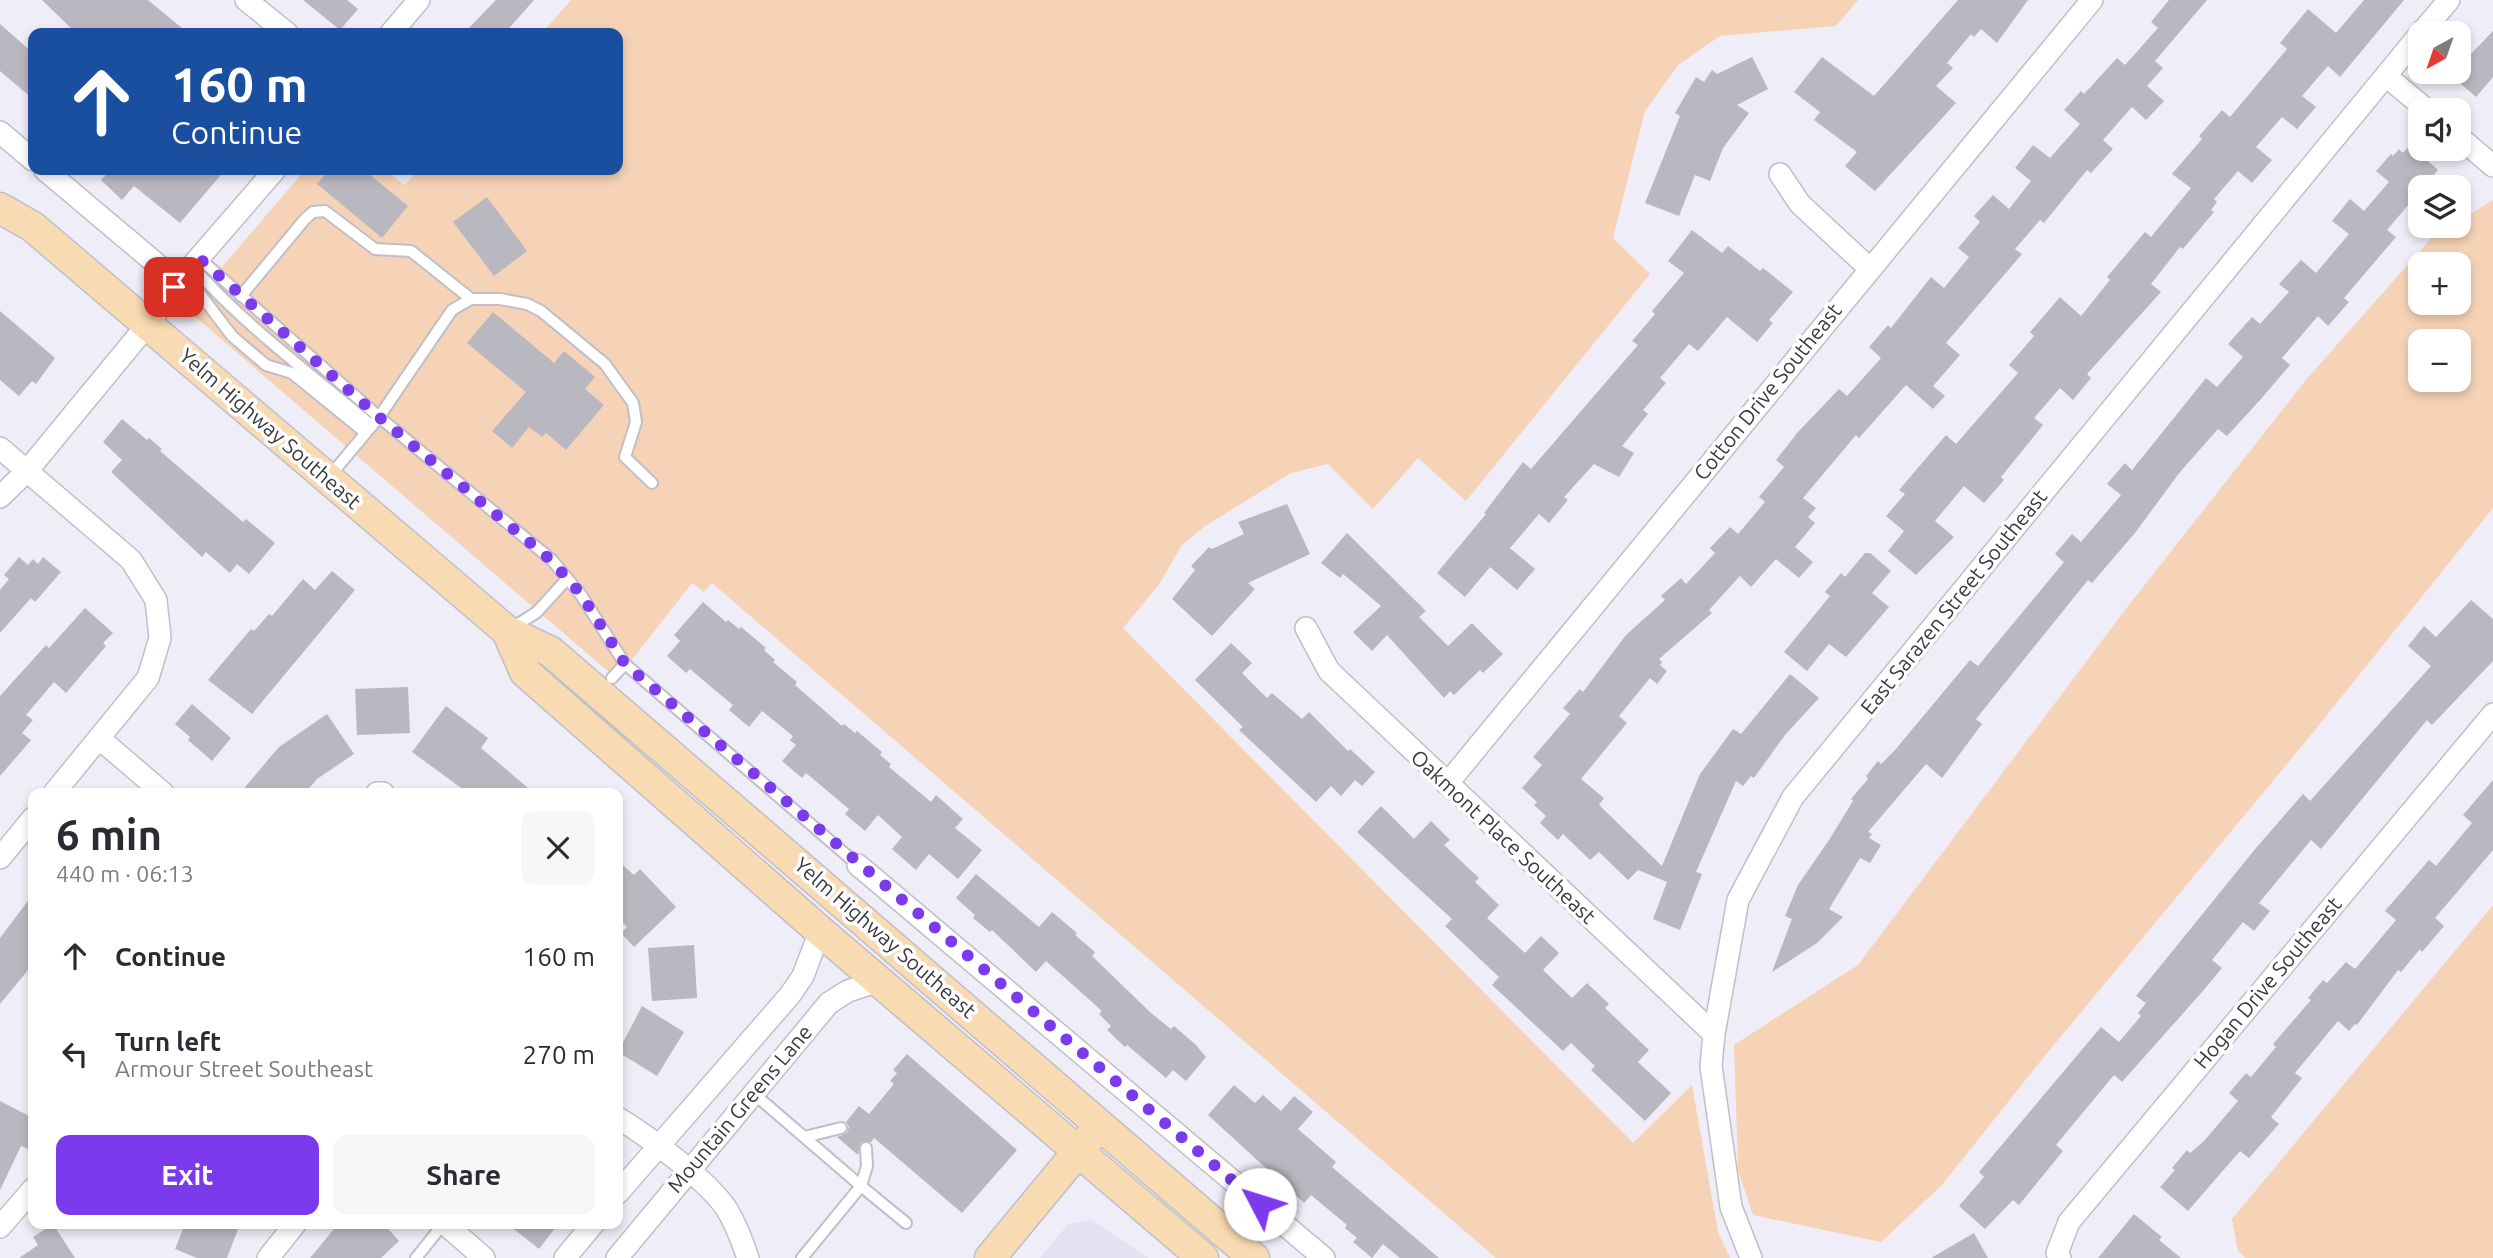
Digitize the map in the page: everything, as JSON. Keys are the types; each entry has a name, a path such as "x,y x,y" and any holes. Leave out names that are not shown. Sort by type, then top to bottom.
{"main road":[{"name":"Yelm Highway Southeast","path":"0,186 33,227"},
{"name":"Yelm Highway Southeast","path":"0,208 33,227 507,631 551,652 1254,1258"},
{"name":"Yelm Highway Southeast","path":"507,631 525,672 820,931 1203,1258"},
{"path":"990,1258 1099,1126"}],"street":[{"path":"246,0 281,28"},
{"path":"395,28 419,0"},
{"name":"Cotton Drive Southeast","path":"1447,784 2092,0"},
{"name":"East Sarazen Street Southeast","path":"2432,21 2449,0"},
{"name":"East Sarazen Street Southeast","path":"1751,1258 1731,1207 1712,1066 1714,1034 1738,900 1757,859 1793,797 2408,50"},
{"path":"2386,76 2413,98"},
{"path":"0,132 28,156"},
{"path":"2471,147 2493,166"},
{"path":"1780,174 1800,204 1870,268"},
{"path":"52,175 189,270"},
{"path":"0,498 27,471 149,324 189,270 271,175"},
{"path":"0,448 131,560 156,600 160,638 148,678 58,788"},
{"name":"Oakmont Place Southeast","path":"1306,628 1329,671 1714,1034"},
{"name":"Hogan Drive Southeast","path":"2060,1258 2057,1253 2069,1222 2493,714"},
{"path":"100,739 157,788"},
{"path":"0,858 28,824"},
{"path":"858,864 1324,1258"},
{"name":"Mountain Greens Lane","path":"623,1187 790,995 803,976 820,931"},
{"name":"Mountain Greens Lane","path":"617,1258 829,1003 848,991 878,981"},
{"path":"623,1121 657,1145 724,1206 736,1225 748,1258"},
{"path":"0,1227 28,1195"},
{"path":"268,1258 291,1229"},
{"path":"451,1229 484,1258"},
{"path":"565,1258 589,1229"}],"lane":[{"path":"241,296 305,219 313,212 324,211 375,249 411,251 471,299"},
{"path":"189,270 241,296 372,425"},
{"path":"189,270 232,336 266,365 292,373 372,425"},
{"path":"189,270 269,344 309,372 372,425 552,561 581,594 625,664 858,864"},
{"path":"328,479 372,425 452,310 471,299 500,299 527,304 541,311 605,364 633,403 636,422 625,457 652,483"},
{"path":"507,631 537,612 567,579"},
{"path":"612,678 625,664"},
{"path":"754,1093 906,1223"},
{"path":"804,1137 841,1128"},
{"path":"802,1258 861,1186 867,1166 866,1148"},
{"path":"416,1258 439,1229"}],"shaded area":[{"path":"571,0 1858,0 1836,26 1720,36 1678,65 1645,111 1613,238 1650,274 1466,501 1418,458 1373,509 1328,464 1291,473 1205,526 1182,545 1158,586 1123,628 1633,1143 1692,1085 1718,1232 1730,1258 1496,1258 712,583 704,592 692,583 617,679 186,309 301,175 392,175 404,185 414,175 623,175 623,28 546,28"},
{"path":"2493,200 2493,508 1942,1185 1881,1242 1753,1215 1738,1170 1734,1045 1858,965 2125,610 2305,381 2408,264 2408,315 2471,315 2471,252 2419,252 2431,238 2471,238 2471,214"},
{"path":"2493,905 2493,1258 2246,1258 2238,1251 2232,1219"},
{"path":"1092,1220 1149,1258 1040,1258 1068,1224"}],"building":[{"path":"42,0 148,0 182,28 71,28"},
{"path":"303,0 347,0 358,9 342,28 338,28"},
{"path":"496,0 534,0 509,28 469,28"},
{"path":"1958,0 2028,0 1997,43 1981,29 1974,37 1971,34 1947,63 1953,68 1936,86 1956,103 1875,191 1845,166 1857,152 1814,120 1820,112 1794,92 1822,57 1874,96"},
{"path":"2169,0 2207,0 2155,61 2163,68 2147,86 2164,101 2146,120 2132,107 2103,140 2113,149 2091,173 2087,170 2044,223 2040,220 2015,249 2022,254 1946,343 1960,355 1933,386 1945,396 1933,409 1906,385 1859,438 1856,435 1803,498 1816,508 1808,517 1815,523 1795,547 1813,562 1799,578 1776,559 1751,587 1740,576 1709,610 1712,613 1659,659 1662,662 1660,665 1667,671 1657,684 1650,678 1619,716 1627,723 1581,779 1604,798 1599,805 1662,866 1700,774 1733,729 1741,734 1790,674 1819,698 1785,735 1754,778 1751,776 1743,786 1736,781 1696,872 1702,874 1680,930 1653,919 1667,882 1638,870 1628,880 1599,852 1590,860 1563,834 1558,840 1540,823 1546,816 1534,805 1537,802 1522,788 1542,765 1533,757 1570,714 1563,708 1580,689 1583,692 1626,635 1665,600 1661,596 1681,578 1686,584 1715,553 1710,548 1730,527 1738,534 1765,502 1759,497 1784,467 1776,460 1798,432 1839,389 1847,396 1881,358 1869,347 1888,325 1891,328 1931,277 1944,288 1969,257 1958,248 1980,222 1974,216 1993,195 2009,209 2031,181 2015,168 2033,145 2050,158 2080,124 2064,110 2081,91 2084,94 2117,58 2125,65 2158,28 2151,22"},
{"path":"2364,0 2404,0 2340,77 2328,66 2302,96 2316,107 2297,129 2282,117 2256,147 2272,160 2252,183 2238,171 2214,199 2217,202 2211,210 2214,212 2183,249 2180,247 2151,284 2161,292 2087,374 2091,378 2073,400 2060,388 2034,418 2043,425 2001,477 2004,480 1984,503 1964,486 1935,521 1954,537 1916,575 1888,551 1904,531 1886,516 1905,494 1899,490 1946,435 1956,444 2018,373 2009,365 2034,336 2030,332 2060,297 2081,316 2110,280 2107,277 2145,232 2151,237 2191,188 2172,174 2202,139 2199,136 2222,110 2230,117 2287,49 2280,43 2308,9 2336,33"},
{"path":"0,24 28,49 28,95 0,71"},
{"path":"2493,31 2493,77 2476,97 2461,84 2471,84 2471,54"},
{"path":"1752,57 1768,89 1737,105 1749,113 1723,148 1710,181 1695,175 1679,216 1645,203 1680,116 1675,113 1696,77 1704,82 1712,70 1717,74"},
{"path":"2408,147 2408,161 2428,161 2438,170 2434,175 2408,175 2408,205 2387,230 2396,237 2344,298 2349,302 2328,326 2318,316 2282,358 2290,365 2261,399 2227,436 2218,429 2180,472 2135,533 2092,583 2088,580 1976,719 1982,724 1942,778 1926,764 1868,832 1872,834 1869,838 1881,845 1870,863 1860,858 1829,909 1843,917 1817,943 1772,972 1792,919 1785,916 1798,885 1829,840 1853,801 1851,799 1868,779 1866,776 1878,761 1881,764 1895,750 1970,660 1978,666 2064,562 2055,554 2072,534 2081,542 2121,495 2107,484 2125,463 2132,470 2206,378 2217,387 2243,357 2228,344 2252,317 2260,324 2289,292 2279,284 2301,260 2316,273 2349,234 2332,221 2350,199 2364,211 2389,182 2376,171 2391,154 2393,156 2399,149 2403,153"},
{"path":"106,175 221,175 180,223 134,186 122,200 101,180"},
{"path":"325,175 370,175 408,206 382,238 317,184"},
{"path":"487,197 527,251 494,276 453,222"},
{"path":"1692,230 1722,253 1728,246 1760,271 1763,268 1793,292 1769,320 1773,323 1757,342 1727,317 1698,351 1689,344 1660,378 1666,383 1643,410 1648,414 1622,446 1634,453 1619,477 1594,464 1564,497 1568,500 1549,523 1539,514 1510,548 1535,569 1517,590 1490,567 1465,597 1437,573 1486,514 1484,513 1523,462 1531,469 1638,345 1632,341 1655,314 1652,311 1684,273 1668,261"},
{"path":"0,311 55,358 36,384 32,381 19,396 0,380"},
{"path":"493,312 554,363 564,351 595,377 585,389 604,405 566,450 546,433 542,437 529,427 512,448 492,431 526,392 467,343"},
{"path":"122,419 162,449 160,451 243,522 246,519 275,543 249,574 237,564 230,573 206,552 202,557 111,472 122,460 103,442"},
{"path":"1287,504 1310,554 1248,583 1255,589 1212,636 1172,599 1195,570 1191,566 1209,547 1212,549 1244,534 1238,522"},
{"path":"1347,533 1426,611 1419,617 1448,646 1472,623 1503,654 1483,673 1480,670 1454,695 1450,691 1444,698 1387,635 1372,651 1353,632 1381,606 1343,574 1340,578 1321,563"},
{"path":"1865,553 1870,553 1891,571 1872,593 1889,607 1846,657 1829,644 1807,671 1784,652 1830,596 1825,592 1841,573 1845,577"},
{"path":"19,557 28,565 33,559 38,564 43,557 61,572 35,602 31,598 0,633 0,590 9,579 4,575"},
{"path":"332,571 355,590 252,714 208,680 251,629 254,631 269,614 272,616 303,579 315,590"},
{"path":"2471,600 2493,619 2493,661 2432,725 2427,720 2321,849 2311,840 2259,903 2270,911 2254,931 2243,922 2212,960 2222,968 2202,992 2122,1082 2114,1075 2056,1145 2063,1151 2019,1205 2013,1200 1985,1229 1959,1206 1984,1177 1979,1172 2101,1027 2119,1042 2141,1016 2138,1013 2146,1003 2136,996 2256,848 2303,794 2310,801 2431,666 2408,646 2424,626 2436,637"},
{"path":"703,602 726,622 728,620 739,629 741,627 766,648 764,650 775,660 773,662 797,682 795,685 842,726 844,724 855,733 857,731 882,752 880,755 891,764 889,767 931,802 936,795 963,819 955,828 982,850 958,879 929,854 916,870 892,849 902,837 878,815 865,831 845,814 849,809 806,773 802,778 782,761 796,745 790,740 793,736 762,711 749,727 729,710 733,705 690,669 686,673 667,656 680,641 674,635"},
{"path":"85,608 113,633 103,643 106,646 66,693 54,682 26,715 33,720 22,733 31,740 0,776 0,696 46,645 49,648"},
{"path":"1231,643 1252,663 1242,673 1267,698 1272,693 1302,719 1309,712 1348,751 1350,749 1375,772 1362,786 1355,780 1341,796 1331,786 1316,802 1239,730 1243,727 1195,680"},
{"path":"408,687 410,733 357,735 355,689"},
{"path":"192,704 231,738 212,761 188,740 190,737 175,724"},
{"path":"446,706 488,738 481,748 528,788 461,788 412,752"},
{"path":"327,714 354,754 317,779 309,788 244,788 279,747"},
{"path":"2493,780 2493,850 2435,918 2444,926 2422,952 2420,949 2401,972 2398,970 2357,1025 2349,1031 2338,1021 2295,1073 2302,1078 2271,1117 2279,1124 2249,1158 2240,1151 2188,1211 2160,1187 2175,1170 2172,1168 2187,1150 2190,1153 2204,1141 2238,1101 2229,1093 2246,1073 2251,1077 2276,1047 2273,1044 2311,1000 2308,998 2323,980 2327,983 2346,962 2355,969 2396,920 2385,911 2429,860 2436,866 2472,823 2463,815"},
{"path":"1381,806 1414,839 1431,821 1450,840 1444,845 1479,878 1475,882 1499,905 1487,918 1525,953 1541,936 1559,953 1543,970 1572,998 1587,983 1609,1004 1605,1008 1649,1050 1638,1062 1671,1093 1645,1121 1591,1070 1595,1066 1571,1043 1563,1051 1492,985 1499,977 1445,926 1452,919 1357,832"},
{"path":"623,865 634,875 640,869 676,907 634,947 623,935 627,927 623,923"},
{"path":"976,874 1039,927 1052,912 1077,933 1075,935 1095,952 1092,956 1151,1013 1171,1029 1174,1026 1195,1044 1206,1057 1186,1081 1173,1070 1166,1078 1127,1045 1125,1047 1107,1030 1111,1026 1099,1014 1102,1011 1046,961 1036,972 992,930 990,932 973,918 975,915 956,898"},
{"path":"28,901 28,970 0,1004 0,938"},
{"path":"694,945 697,998 652,1001 648,948"},
{"path":"642,1006 684,1032 657,1076 623,1055 623,1042"},
{"path":"907,1054 1017,1150 962,1213 874,1138 871,1142 861,1142 858,1155 837,1137 847,1133 849,1127 846,1122 859,1106 869,1114 894,1084 890,1081 897,1073 893,1070"},
{"path":"1234,1085 1255,1103 1263,1095 1281,1111 1294,1096 1313,1112 1298,1129 1336,1162 1332,1167 1439,1258 1400,1258 1383,1244 1372,1258 1353,1242 1357,1238 1345,1228 1347,1225 1311,1195 1304,1203 1208,1115"},
{"path":"0,1101 28,1115 28,1149 21,1146 0,1190"},
{"path":"2134,1214 2162,1237 2159,1240 2181,1258 2098,1258"},
{"path":"45,1229 56,1229 75,1258 19,1258 38,1245 33,1237"},
{"path":"183,1229 238,1229 227,1258 197,1258 175,1249"},
{"path":"334,1229 388,1229 399,1241 381,1258 310,1258"},
{"path":"514,1229 554,1229 539,1249"},
{"path":"1974,1233 1988,1258 1931,1258"}],"route":[{"path":"174,287 199,258 379,417 552,561 581,594 625,664 879,883 1260,1204"}]}
